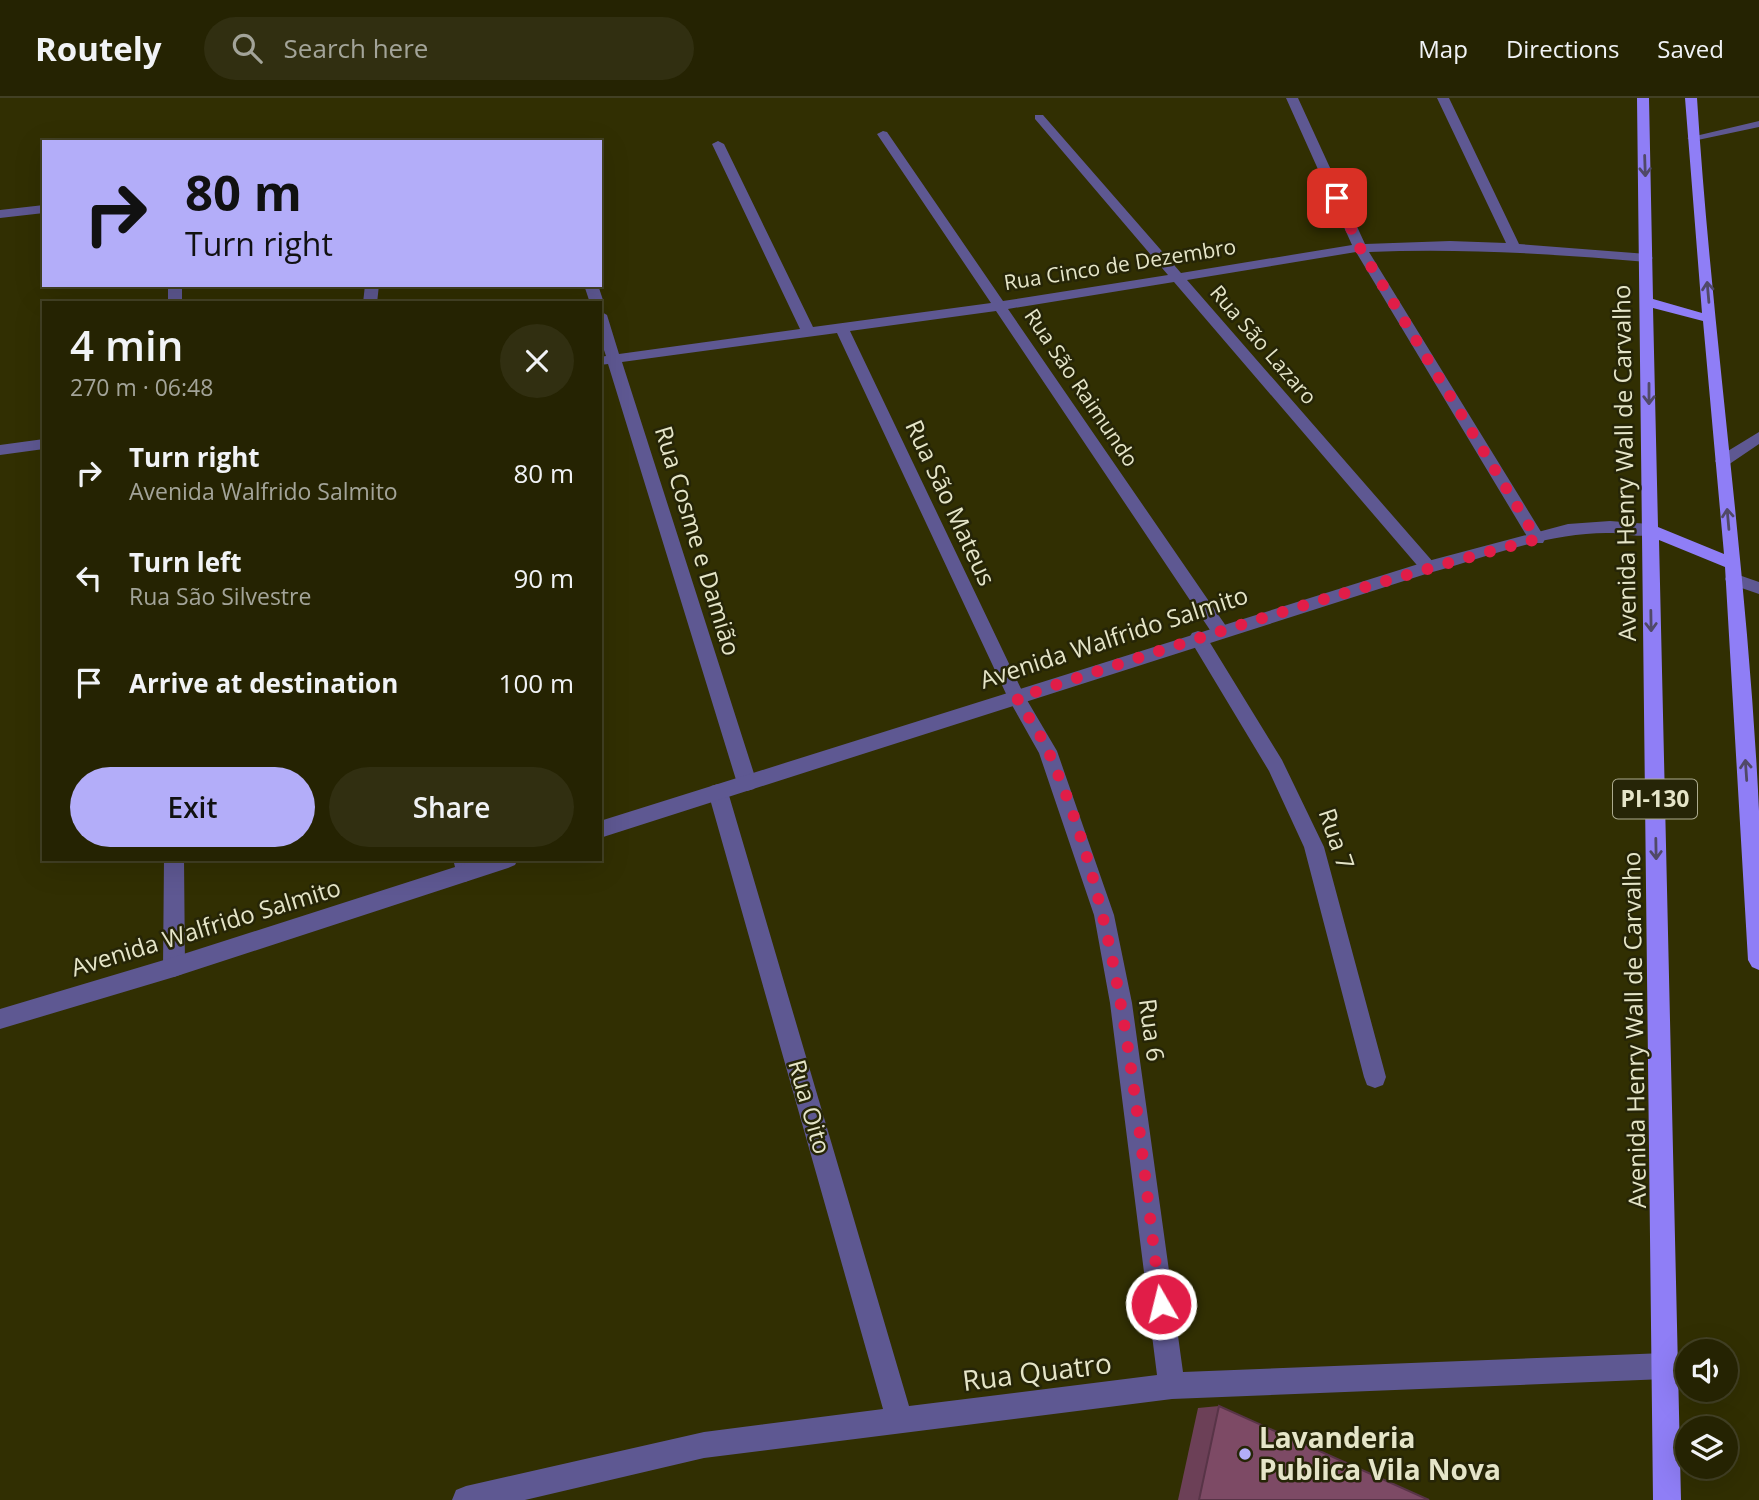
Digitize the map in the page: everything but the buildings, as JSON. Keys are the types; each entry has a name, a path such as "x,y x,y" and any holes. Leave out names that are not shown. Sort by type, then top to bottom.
{"main road":[{"name":"Avenida Henry Wall de Carvalho","path":"1643,98 1667,1500"},
{"path":"1691,98 1733,571 1759,960"},
{"path":"1648,302 1710,319"},
{"path":"1649,530 1733,571"}],"street":[{"path":"1292,98 1360,248 1537,539"},
{"path":"1443,98 1514,247"},
{"name":"Rua São Lazaro","path":"1040,117 1428,567"},
{"path":"1693,138 1759,124"},
{"name":"Rua São Raimundo","path":"883,134 1220,631"},
{"path":"718,144 808,331"},
{"path":"0,214 42,209"},
{"name":"Rua Cinco de Dezembro","path":"607,360 1000,306 1360,248 1450,245 1514,247 1647,257"},
{"name":"Rua São Mateus","path":"842,327 1017,698"},
{"name":"Rua Cosme e Damião","path":"602,328 607,360 747,783"},
{"path":"1723,461 1759,437"},
{"path":"0,450 42,444"},
{"name":"Avenida Walfrido Salmito","path":"602,829 1428,567 1590,527 1649,530"},
{"path":"1733,571 1759,588"},
{"name":"Rua 7","path":"1198,638 1273,758 1301,814 1314,847 1375,1077"},
{"name":"Rua 6","path":"1017,698 1048,751 1104,915 1121,1003 1172,1386"},
{"name":"Rua Oito","path":"718,792 900,1421"},
{"path":"174,861 174,967"},
{"name":"Avenida Walfrido Salmito","path":"0,1019 174,967 464,866 495,861"},
{"name":"Rua Quatro","path":"466,1500 704,1445 1172,1386 1665,1366"}],"place":[{"name":"Lavanderia Publica Vila Nova","path":"1245,1454"}],"route":[{"path":"1161,1304 1121,1003 1104,915 1068,803 1048,751 1017,698 1220,631 1428,567 1537,539 1360,248 1337,198"}]}
